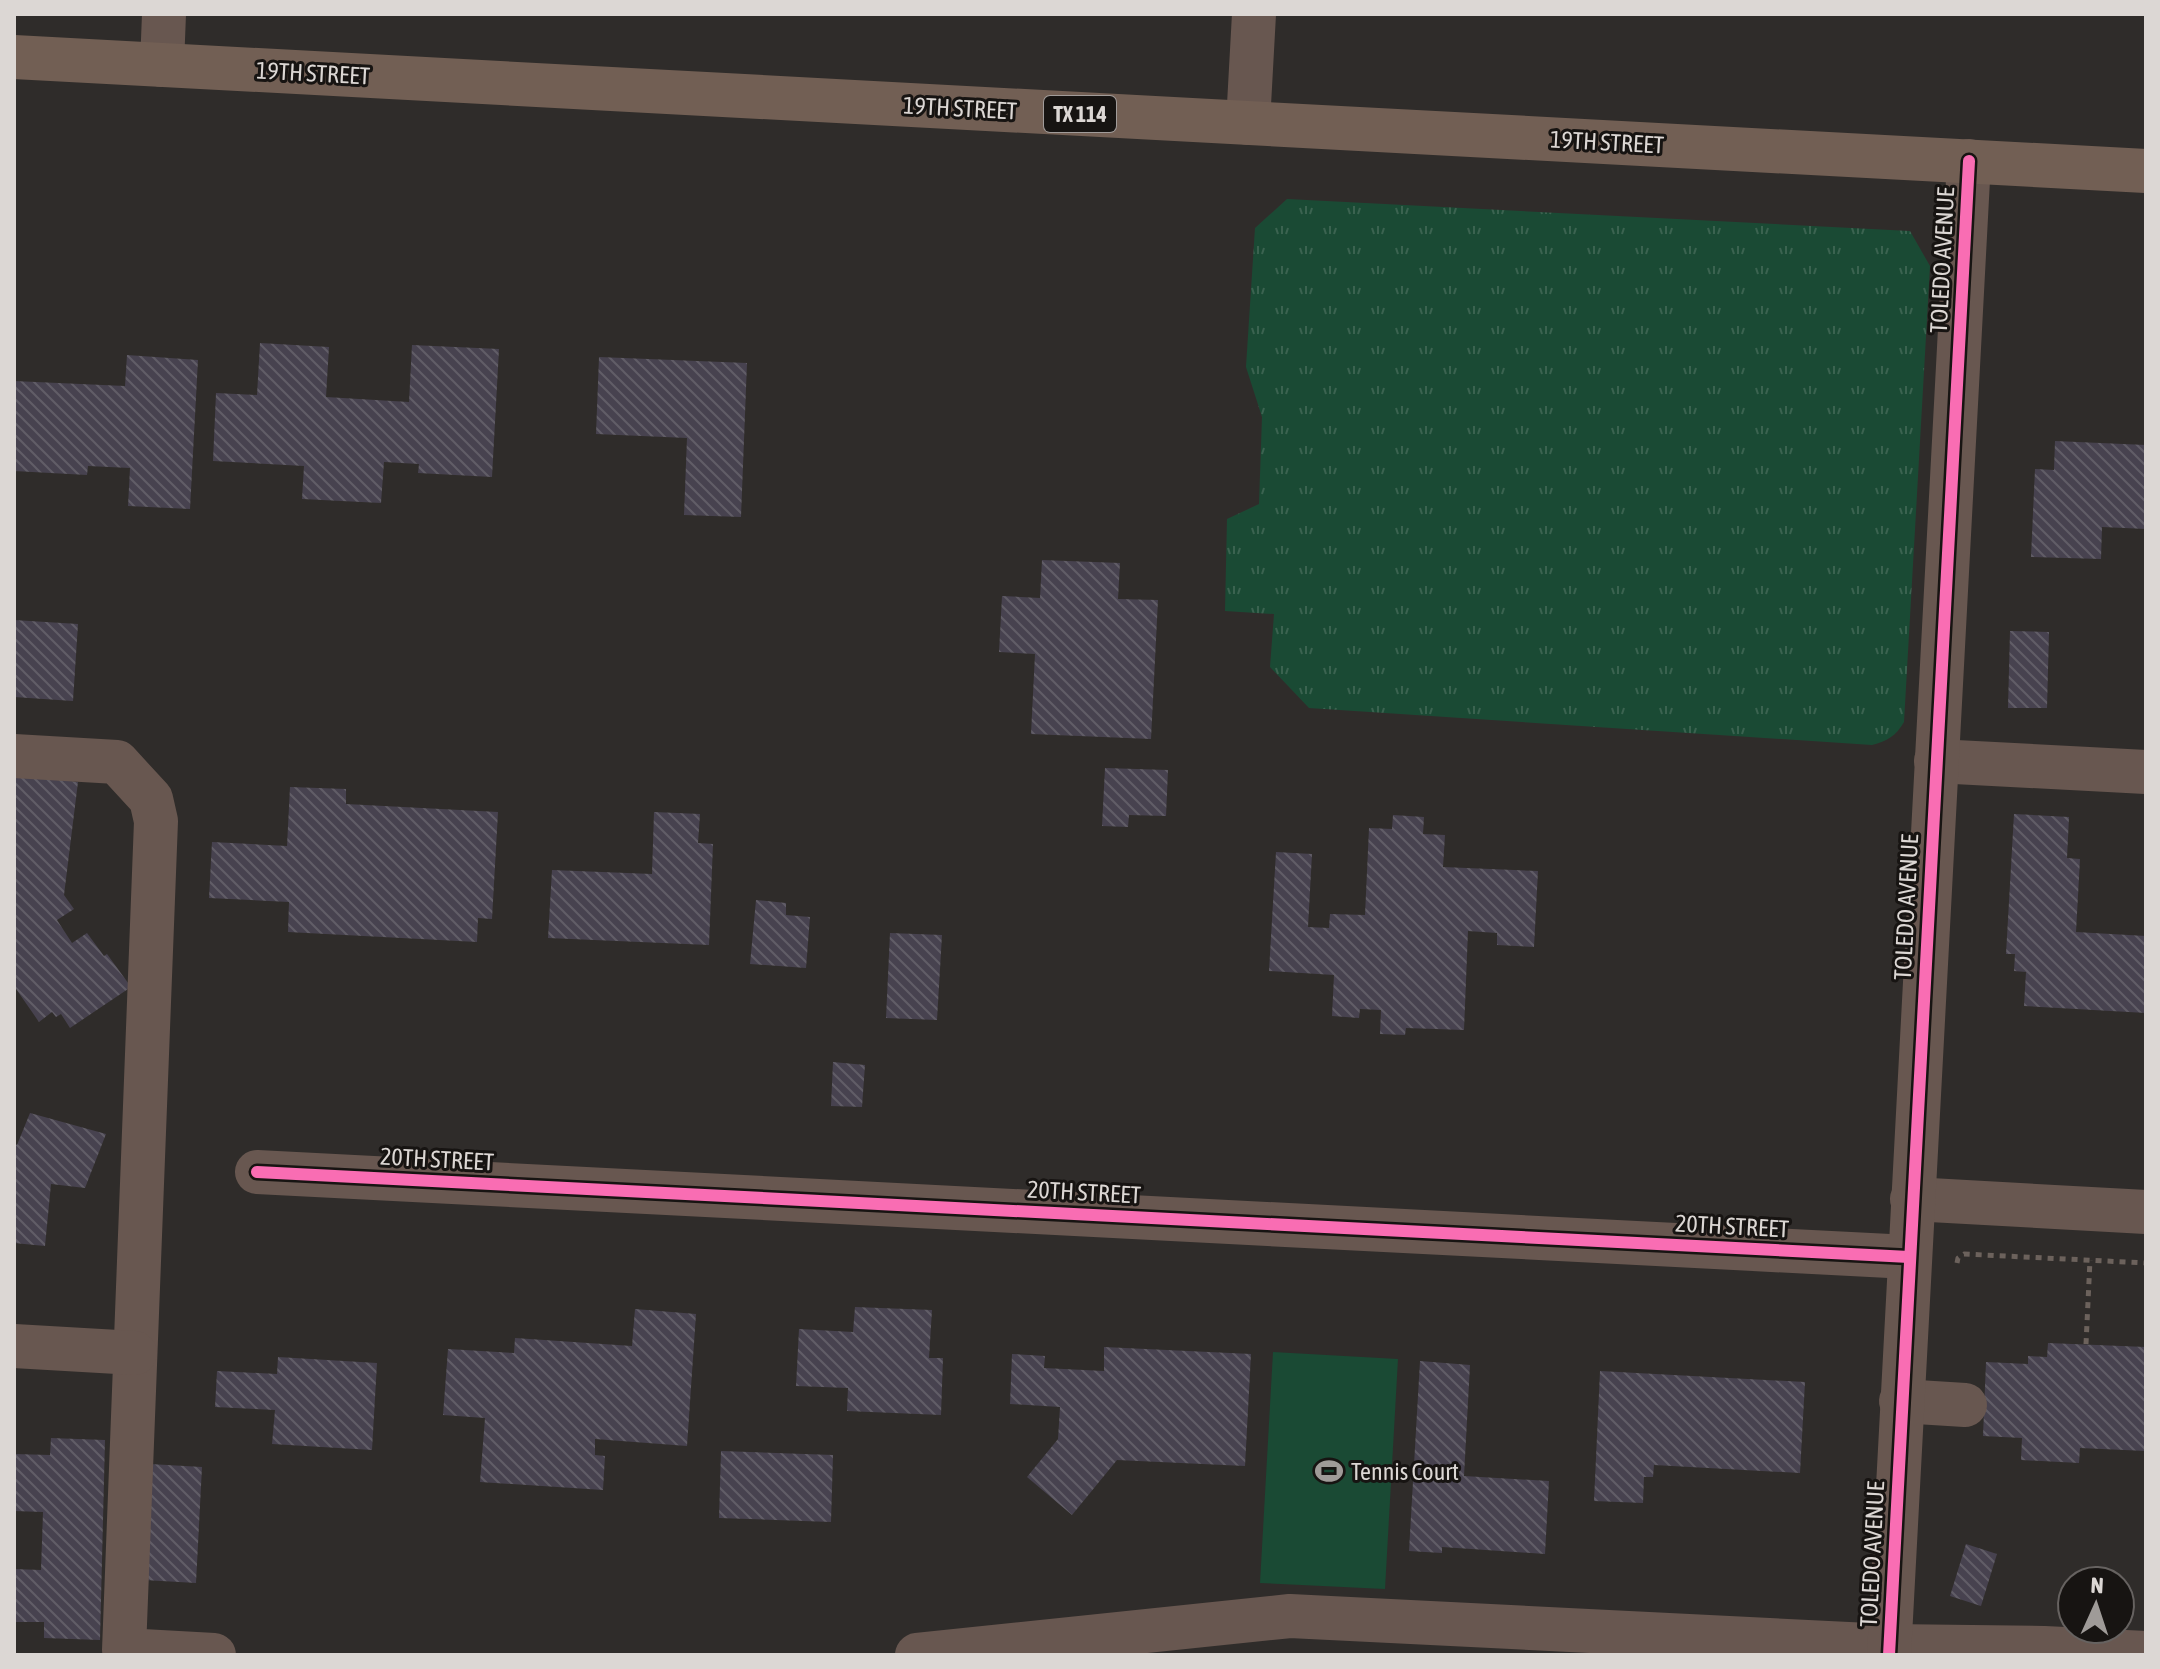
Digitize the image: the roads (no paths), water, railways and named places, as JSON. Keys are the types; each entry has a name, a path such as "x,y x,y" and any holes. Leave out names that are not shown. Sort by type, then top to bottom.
{"main road":[{"name":"19TH STREET","path":"14,57 2146,171"}],"street":[{"path":"162,65 164,14"},
{"path":"1248,123 1254,14"},
{"name":"TOLEDO AVENUE","path":"1889,1651 1969,161"},
{"path":"14,756 117,762 151,799 156,821 124,1650 214,1655"},
{"path":"1936,761 2146,772"},
{"name":"20TH STREET","path":"257,1172 1909,1257"},
{"path":"1912,1199 2146,1212"},
{"path":"14,1346 135,1353"},
{"path":"1901,1401 1965,1405"},
{"path":"917,1655 1290,1616 1889,1651 2044,1648 2146,1653"}],"place":[{"name":"Tennis Court","path":"1329,1471"}]}
